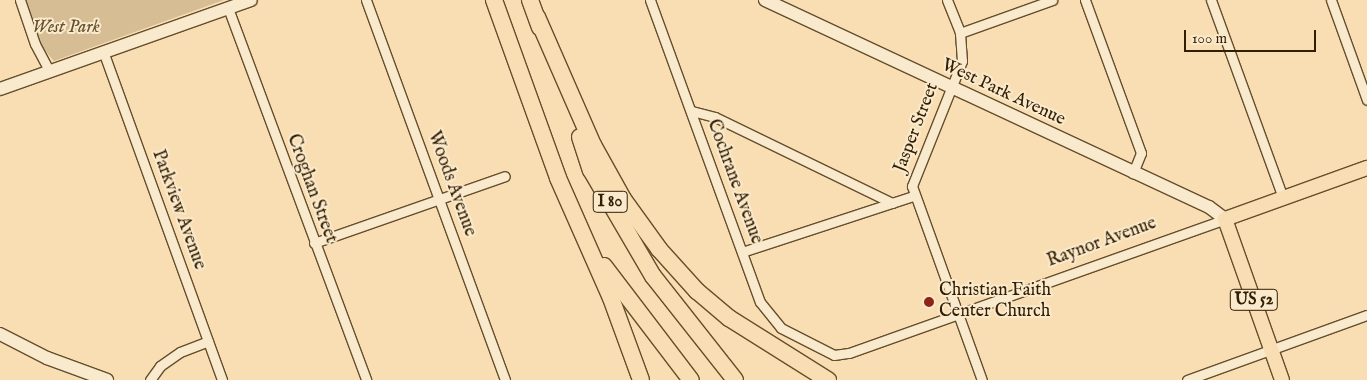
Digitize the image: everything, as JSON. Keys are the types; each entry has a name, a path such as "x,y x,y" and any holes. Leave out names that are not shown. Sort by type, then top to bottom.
{"highway":[{"name":"I 80","path":"494,0 558,178 588,244 691,380"},
{"name":"I 80","path":"530,0 592,170 653,276 735,380"},
{"path":"537,17 593,146 623,199 659,249 697,291 729,318 828,380"},
{"path":"588,244 641,380"}],"main road":[{"name":"Raynor Avenue","path":"1225,219 1367,168"},
{"name":"US 52","path":"1225,219 1282,380"}],"street":[{"path":"20,0 35,44 49,70"},
{"path":"0,89 49,70 251,0"},
{"name":"Woods Avenue","path":"366,0 505,380"},
{"name":"Cochrane Avenue","path":"650,0 760,302 768,315 781,328 820,350"},
{"name":"West Park Avenue","path":"765,0 1208,207 1225,219"},
{"name":"Jasper Street","path":"947,0 960,33 962,61 912,186 913,196 982,380"},
{"path":"960,33 1052,0"},
{"path":"1085,0 1142,153 1133,173"},
{"path":"1211,0 1283,198"},
{"path":"1331,0 1367,100"},
{"name":"Croghan Street","path":"228,8 366,380"},
{"name":"Parkview Avenue","path":"103,52 222,380"},
{"path":"692,111 714,117 892,203"},
{"path":"314,243 506,176"},
{"path":"742,252 913,196"},
{"name":"Raynor Avenue","path":"820,350 834,356 848,353 1225,219"},
{"path":"1187,380 1367,315"},
{"path":"0,334 47,358 107,380"},
{"path":"150,380 160,366 180,352 208,342"}],"green space":[{"name":"West Park","path":"25,0 224,0 54,61 42,47"}],"place":[{"name":"Christian Faith Center Church","path":"929,302"}]}
